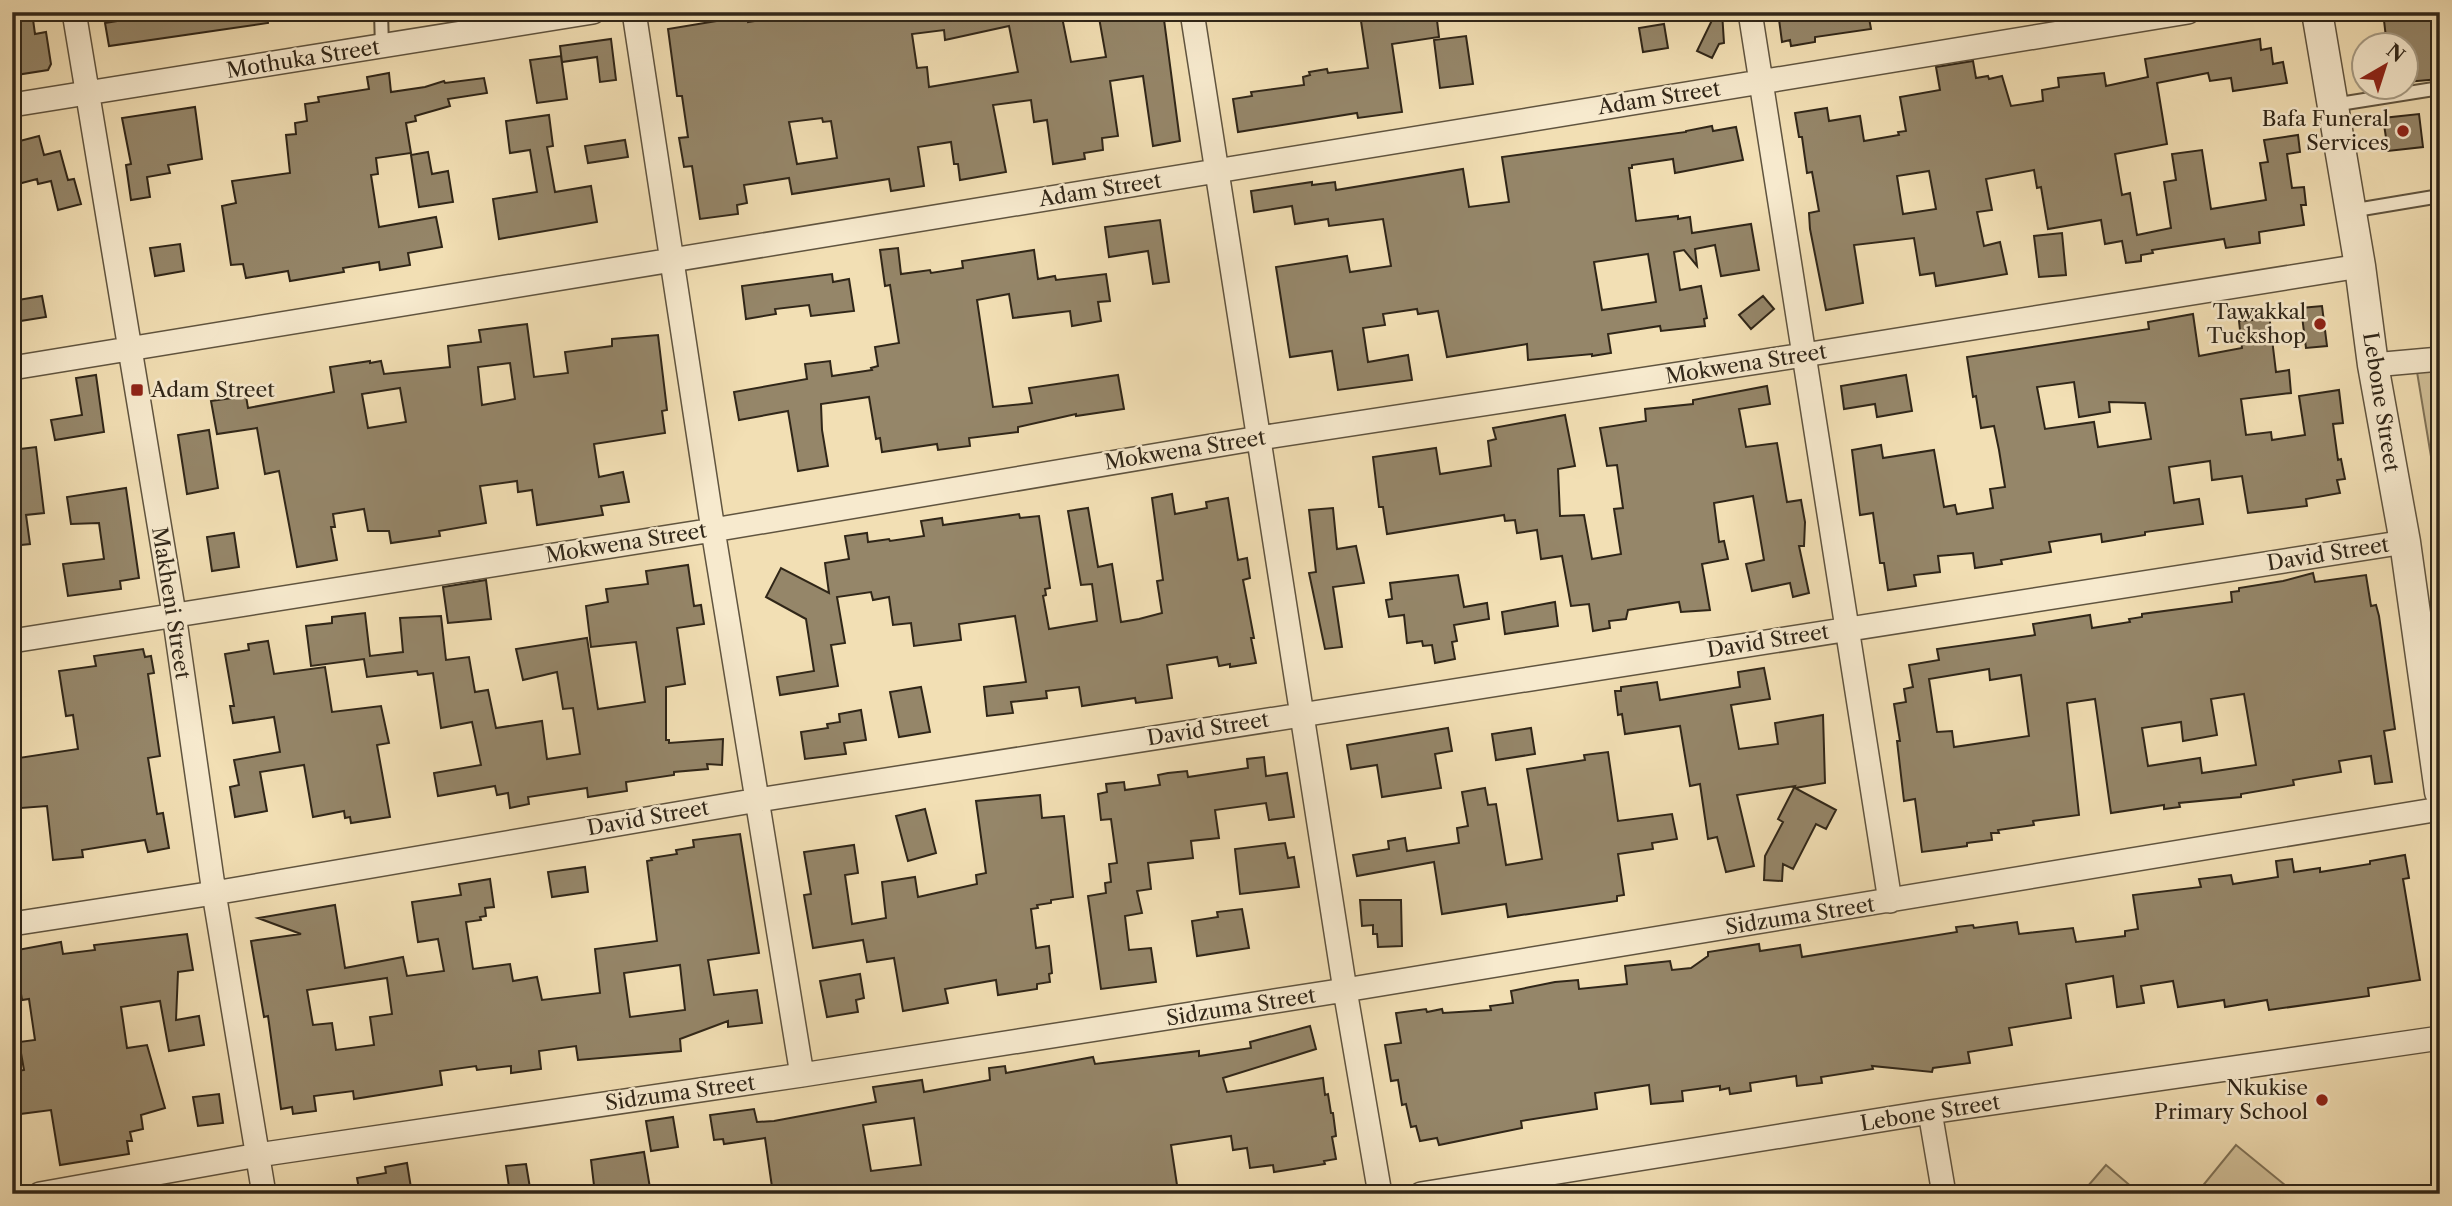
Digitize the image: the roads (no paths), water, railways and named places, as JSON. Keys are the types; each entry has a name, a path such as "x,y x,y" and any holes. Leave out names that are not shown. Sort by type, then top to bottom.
{"street":[{"name":"Makheni Street","path":"74,12 174,614 214,893 264,1194"},
{"name":"Mothuka Street","path":"12,105 593,12"},
{"path":"634,12 713,530 802,1075"},
{"path":"1192,12 1219,171 1301,714 1380,1194"},
{"path":"1750,12 1890,901"},
{"name":"Adam Street","path":"12,368 2188,12"},
{"name":"Lebone Street","path":"2317,12 2405,542 2440,792"},
{"name":"Mokwena Street","path":"12,641 713,530 1259,438 1804,355 2360,266"},
{"path":"2374,365 2440,359"},
{"name":"David Street","path":"12,924 214,893 758,800 2405,542"},
{"name":"Sidzuma Street","path":"40,1194 258,1155 802,1075 1345,990 2440,809"},
{"name":"Lebone Street","path":"1421,1194 1930,1112 2440,1038"},
{"path":"1930,1112 1944,1194"}],"lane":[{"path":"381,12 382,47"},
{"path":"2333,105 2440,88"},
{"path":"2350,212 2440,196"}],"place":[{"name":"Bafa Funeral Services","path":"2403,131"},
{"name":"Tawakkal Tuckshop","path":"2320,324"},
{"name":"Adam Street","path":"137,390"},
{"name":"Nkukise Primary School","path":"2322,1100"}]}
